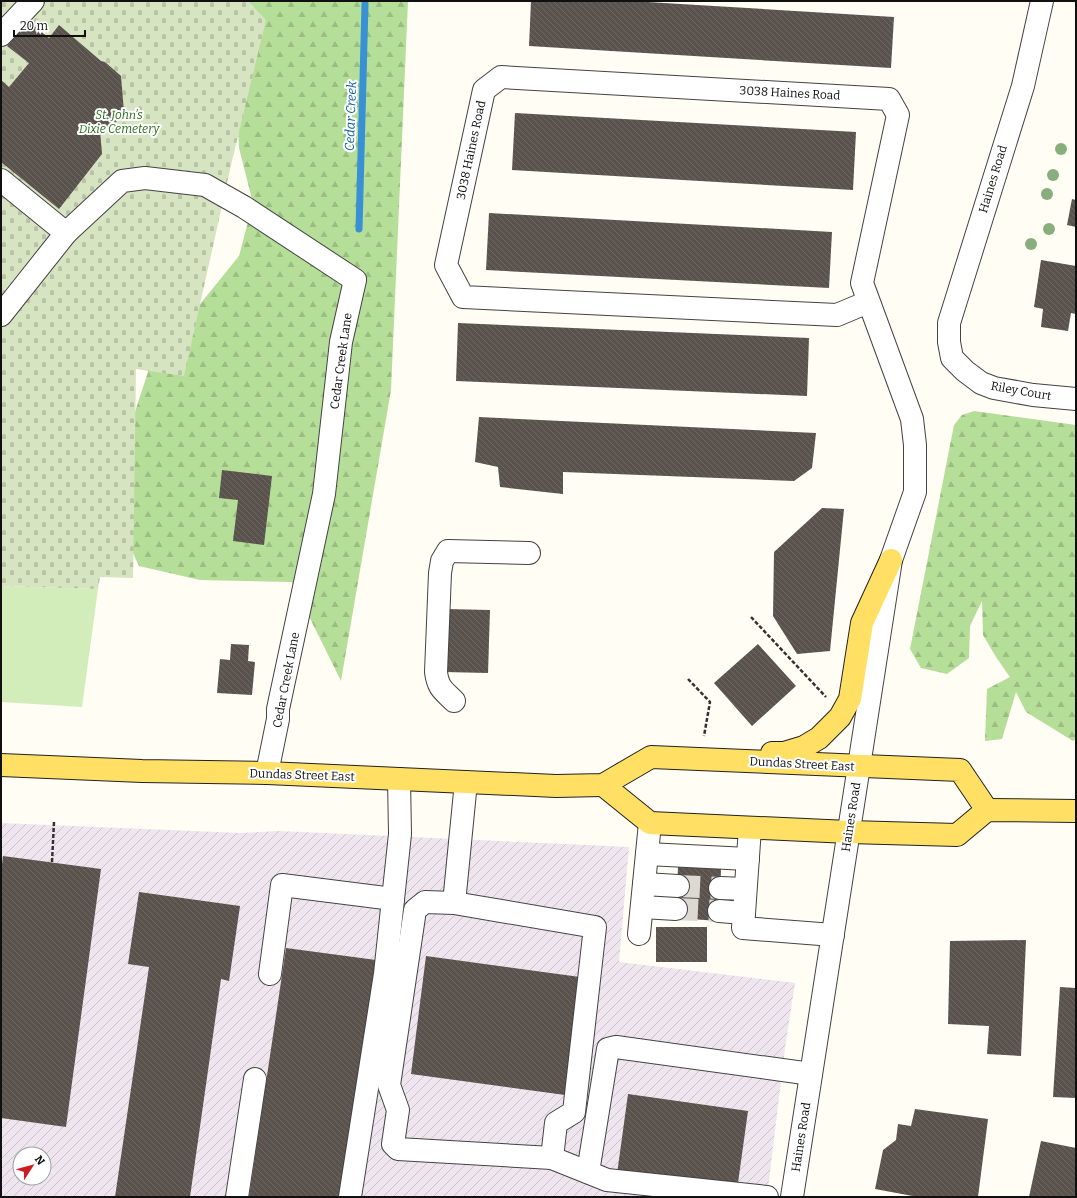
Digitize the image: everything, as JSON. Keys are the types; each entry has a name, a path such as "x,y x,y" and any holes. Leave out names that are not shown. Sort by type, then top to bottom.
{"main road":[{"path":"725,760 736,753 784,753 804,747 819,738 840,716 850,699 862,623 891,560"},
{"name":"Dundas Street East","path":"1,765 556,786 603,785 651,757 859,767 960,770 987,810"},
{"path":"603,785 650,823 957,836 987,810 1076,811"}],"street":[{"path":"1,36 33,1"},
{"name":"Haines Road","path":"952,358 949,342 949,323 1023,86 1042,1"},
{"name":"3038 Haines Road","path":"868,302 837,315 463,297 446,265 484,90 501,77 889,99 898,115 862,282 885,349"},
{"name":"Cedar Creek Lane","path":"66,234 122,181 144,178 205,184 244,207 354,280 341,342 324,494 278,709 278,719 268,774"},
{"path":"1,180 66,234 1,315"},
{"name":"Haines Road","path":"792,1197 891,560 915,492 915,445 912,419 885,349"},
{"name":"Riley Court","path":"952,358 965,372 981,383 994,388 1041,396 1076,399"},
{"path":"454,701 438,683 436,672 440,573 442,562 448,551 529,553"},
{"path":"350,1197 385,974 400,834 399,779"},
{"path":"454,903 466,782"},
{"path":"639,934 650,823"},
{"path":"750,828 743,928 833,935"},
{"path":"647,854 748,859"},
{"path":"644,884 678,886"},
{"path":"270,974 282,885 393,899"},
{"path":"720,888 745,889"},
{"path":"552,1158 556,1123 574,1112 595,927 454,903 425,902 415,910 389,1085 398,1110 393,1144 398,1149 552,1158 607,1180 767,1197"},
{"path":"642,908 676,909"},
{"path":"719,911 744,913"},
{"path":"588,1172 608,1049 616,1047 811,1074"},
{"path":"237,1197 255,1079"}],"path":[{"path":"751,617 830,702"},
{"path":"688,679 710,702 704,738"},
{"path":"52,862 54,822"}],"shaded area":[{"path":"1,823 240,833 279,831 629,847 619,962 795,983 785,1048 767,1197 1,1197"}],"green space":[{"name":"St. John’s Dixie Cemetery","path":"1,1 250,1 250,3 266,20 232,161 184,376 136,369 133,578 100,577 98,589 1,586"},
{"path":"155,1 408,1 391,390 341,681 292,582 200,580 139,566 112,508 130,427 150,366 239,256 253,203 239,148 236,78"},
{"path":"974,411 1076,425 1076,739 1073,741 1026,712 1016,692 1002,739 985,741 987,689 1010,677 983,635 982,601 970,626 969,658 947,674 921,668 910,649 954,425 962,415"},
{"path":"1,586 98,589 82,707 1,702"}],"building":[{"path":"531,1 631,1 894,17 891,68 529,46"},
{"path":"28,21 49,38 59,25 121,76 124,112 112,127 100,130 102,154 59,209 1,162 1,80 9,87 29,63 7,46"},
{"path":"515,113 856,132 853,190 512,170"},
{"path":"1072,199 1076,200 1076,227 1067,225"},
{"path":"489,213 832,232 829,288 486,270"},
{"path":"1041,260 1076,266 1076,314 1071,313 1068,331 1041,327 1043,309 1034,307"},
{"path":"458,323 809,338 807,396 456,381"},
{"path":"479,417 816,433 812,468 794,481 563,472 563,494 500,487 498,467 475,462"},
{"path":"222,470 272,476 264,545 233,541 238,500 219,498"},
{"path":"822,508 844,509 830,651 797,654 773,616 774,552"},
{"path":"446,609 490,610 488,673 444,672"},
{"path":"231,644 249,645 248,661 255,662 252,695 217,693 220,659 230,660"},
{"path":"758,644 796,686 752,726 714,683"},
{"path":"3,856 101,869 66,1127 1,1118 1,873"},
{"path":"678,867 721,869 719,921 676,918"},
{"path":"139,892 240,906 229,981 221,979 190,1197 115,1197 149,967 128,964"},
{"path":"656,927 707,927 707,962 656,962"},
{"path":"1026,940 1021,1056 987,1054 989,1026 948,1024 950,941"},
{"path":"286,948 376,960 342,1197 249,1197"},
{"path":"426,956 580,977 565,1095 411,1074"},
{"path":"1060,987 1076,988 1076,1098 1053,1097"},
{"path":"628,1094 748,1111 737,1190 617,1174"},
{"path":"915,1109 988,1119 978,1197 918,1197 875,1189 883,1150 896,1140 898,1124 911,1126"},
{"path":"1041,1141 1076,1148 1076,1197 1029,1197"}],"waterway":[{"name":"Cedar Creek","path":"359,229 365,4"}],"tunnel":[{"path":"678,886 720,888"},
{"path":"676,909 719,911"}]}
